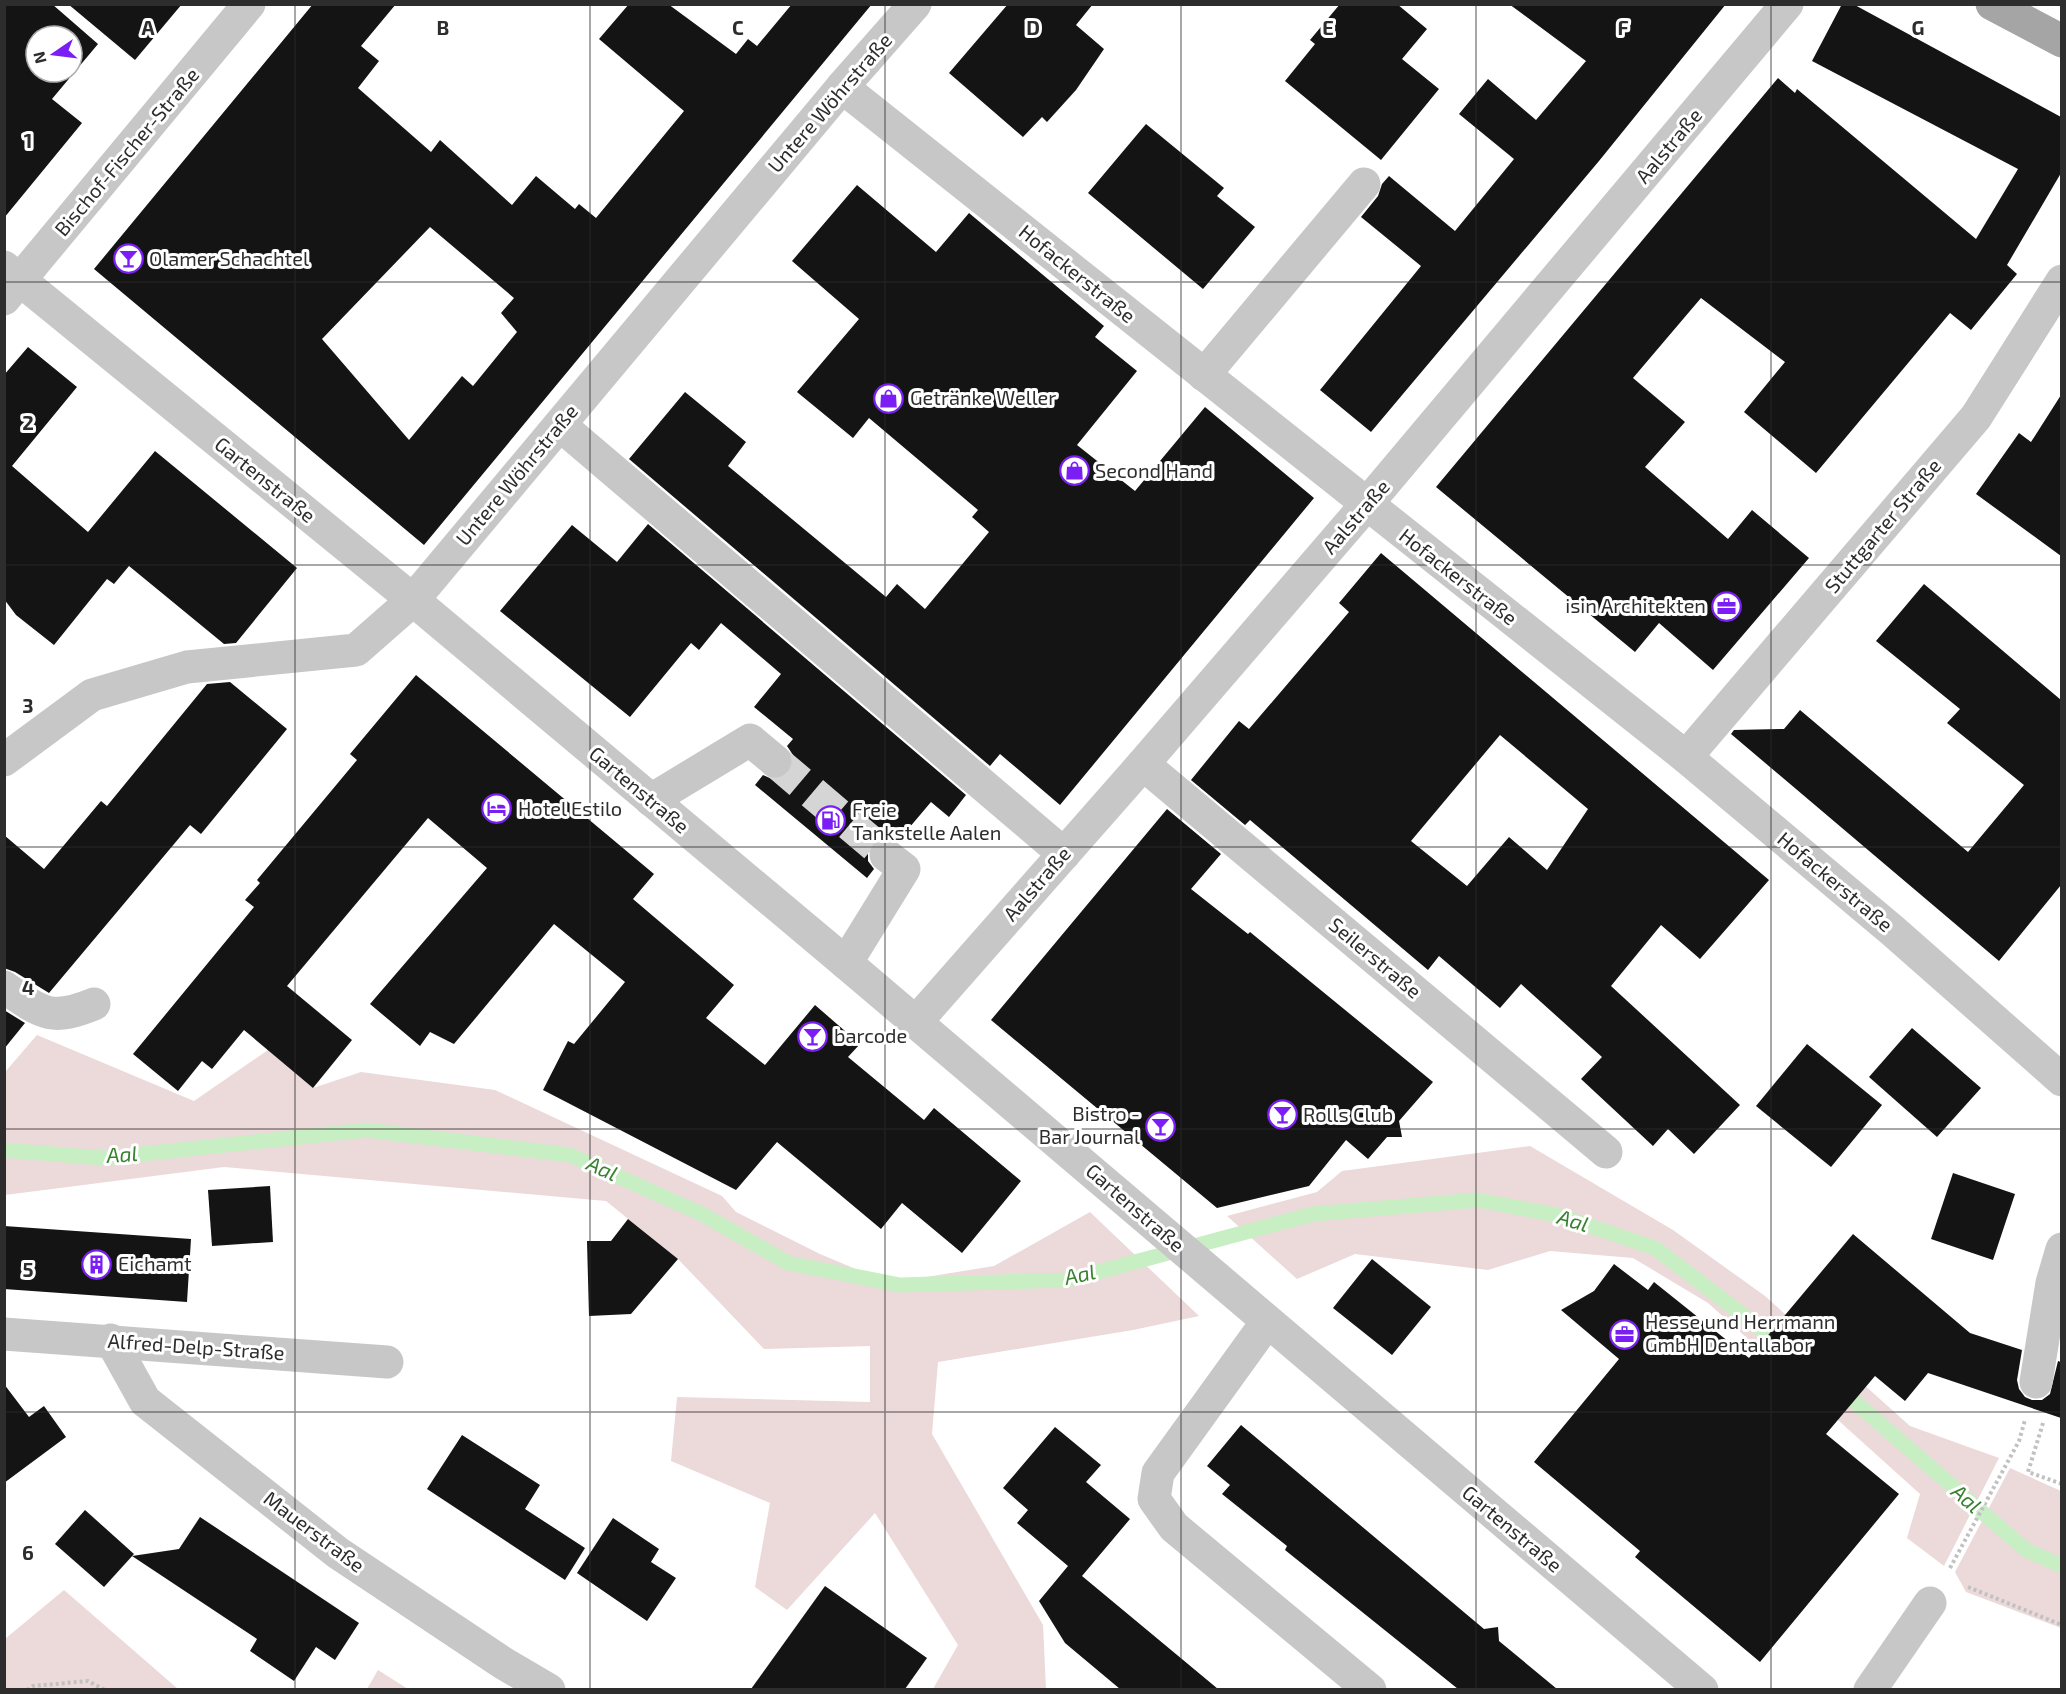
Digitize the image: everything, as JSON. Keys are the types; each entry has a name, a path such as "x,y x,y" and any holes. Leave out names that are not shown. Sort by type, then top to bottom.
{"main road":[{"path":"1992,4 2061,40"}],"street":[{"name":"Bischof-Fischer-Straße","path":"10,282 249,4"},
{"name":"Untere Wöhrstraße","path":"4,760 92,695 187,667 356,650 413,600 842,87 915,4"},
{"name":"Aalstraße","path":"915,1022 1143,764 1366,505 1787,4"},
{"name":"Hofackerstraße","path":"842,87 1686,757 1893,931 2061,1080"},
{"path":"1204,375 1364,184"},
{"name":"Stuttgarter Straße","path":"1686,757 1976,417 2061,281"},
{"name":"Gartenstraße","path":"10,282 413,600 846,963 1702,1689"},
{"path":"560,425 1064,854"},
{"path":"651,800 750,740 775,761"},
{"name":"Seilerstraße","path":"1143,764 1606,1152"},
{"path":"846,963 904,869 886,855"},
{"path":"4,987 44,1013 69,1014 94,1004"},
{"path":"2036,1382 2052,1283 2061,1249"},
{"path":"1267,1322 1158,1473 1154,1499 1174,1527 1370,1689"},
{"name":"Alfred-Delp-Straße","path":"4,1334 111,1340 387,1362"},
{"name":"Mauerstraße","path":"111,1340 145,1401 338,1553 503,1663 549,1689"},
{"path":"1870,1689 1938,1590"}],"path":[{"path":"2036,1382 2054,1388 2028,1472 2061,1484"},
{"path":"1938,1590 2019,1441"},
{"path":"1966,1586 2061,1625"},
{"path":"27,1689 33,1686 88,1681 105,1689"}],"shaded area":[{"path":"37,1035 194,1101 268,1050 313,1088 361,1072 495,1090 722,1196 736,1212 820,1254 889,1283 994,1266 1090,1212 1199,1316 1133,1330 938,1362 932,1434 1043,1625 1046,1689 933,1689 958,1645 875,1513 787,1610 755,1587 770,1503 671,1461 677,1397 870,1402 870,1346 764,1349 678,1259 606,1201 224,1167 5,1195 5,1072"},
{"path":"1530,1146 1673,1230 1765,1296 1910,1426 1999,1458 1944,1566 1907,1538 1920,1494 1708,1303 1633,1258 1550,1251 1488,1270 1355,1254 1297,1279 1227,1216 1317,1192 1342,1171"},
{"path":"2010,1468 2061,1491 2061,1628 1966,1592 1955,1572"},
{"path":"64,1590 178,1689 5,1689 5,1639"},
{"path":"378,1670 408,1689 367,1689"}],"building":[{"path":"4,4 52,4 75,24 24,24 24,84 65,84 52,99 82,123 4,218"},
{"path":"68,4 182,4 135,60"},
{"path":"313,4 396,4 361,46 379,61 358,88 431,152 440,140 512,205 536,176 575,209 579,204 596,218 684,111 599,39 629,4 668,4 736,54 748,39 757,46 792,4 872,4 424,545 94,269","holes":["430,227 514,298 501,313 517,332 473,386 462,376 409,440 322,339"]},
{"path":"1008,4 1093,4 1076,25 1104,49 1076,90 1047,122 1042,117 1023,137 949,73"},
{"path":"1340,4 1397,4 1427,29 1402,59 1439,89 1381,160 1285,81 1315,44 1310,40"},
{"path":"1509,4 1726,4 1599,161 1371,432 1320,390 1421,266 1361,217 1378,196 1382,184 1389,176 1455,231 1514,159 1459,114 1488,79 1536,120 1586,61"},
{"path":"1842,4 1853,4 2061,117 2061,173 2007,265 2017,274 1971,330 1950,313 1816,473 1744,412 1785,362 1701,298 1633,378 1685,422 1645,467 1728,539 1752,510 1809,558 1713,670 1659,623 1635,652 1436,487 1778,78 1795,93 1797,89 1976,239 2018,169 1812,61"},
{"path":"84,32 98,44 84,61"},
{"path":"1146,124 1224,188 1217,196 1255,227 1203,289 1088,193"},
{"path":"857,185 936,252 969,213 1104,326 1095,337 1137,371 1077,445 1135,491 1205,407 1314,498 1060,805 1000,754 990,766 629,459 685,392 746,442 728,466 886,597 897,584 925,609 989,532 972,517 978,510 869,418 853,438 797,392 859,319 792,261"},
{"path":"28,347 77,387 12,466 88,532 155,451 297,568 236,643 224,644 129,566 114,584 107,579 54,645 16,615 4,599 4,375"},
{"path":"2061,395 2061,556 1976,494 2019,433 2031,442"},
{"path":"648,524 966,795 949,817 931,802 898,841 889,837 878,838 871,844 868,852 868,861 874,869 867,878 755,785 763,775 772,779 782,778 789,773 793,765 793,755 787,746 793,739 754,707 781,674 721,623 699,650 691,643 630,717 500,611 572,525 617,562"},
{"path":"1381,553 1769,880 1700,959 1661,925 1611,986 1740,1105 1694,1154 1668,1129 1653,1146 1581,1079 1602,1057 1521,984 1500,1008 1439,956 1428,970 1250,820 1245,825 1191,780 1239,721 1249,729 1349,612 1339,603","holes":["1500,735 1588,809 1547,870 1509,837 1467,886 1411,841"]},
{"path":"1924,584 2061,700 2061,885 1999,961 1731,734 1734,730 1784,729 1800,710 1968,852 2024,785 1947,723 1960,709 1876,641"},
{"path":"416,675 654,874 633,899 734,985 706,1018 765,1065 815,1005 860,1044 848,1057 924,1120 934,1108 1021,1181 962,1253 902,1203 881,1229 777,1142 736,1190 543,1090 568,1041 574,1044 625,982 554,924 454,1044 430,1032 420,1046 370,1004 487,868 428,818 287,986 352,1040 313,1088 244,1030 212,1069 202,1061 178,1091 133,1054 254,907 245,900 260,883 257,880 357,760 350,754"},
{"path":"230,682 287,729 201,834 190,825 49,993 15,972 4,968 4,835 44,869 101,801 107,806 207,684"},
{"path":"1167,809 1221,854 1191,889 1248,934 1250,932 1433,1082 1399,1121 1402,1137 1387,1137 1368,1159 1346,1140 1309,1186 1217,1208 991,1020"},
{"path":"4,1010 25,1023 4,1049"},
{"path":"1912,1028 1981,1088 1937,1137 1869,1077"},
{"path":"1807,1044 1882,1105 1831,1167 1756,1106"},
{"path":"1953,1173 2015,1194 1993,1260 1931,1239"},
{"path":"270,1186 273,1242 212,1246 208,1190"},
{"path":"628,1219 678,1259 631,1314 589,1316 587,1241 611,1241"},
{"name":"Eichamt","path":"4,1226 191,1239 187,1302 4,1289"},
{"path":"1853,1234 1970,1333 2022,1350 2017,1380 2019,1389 2025,1397 2042,1400 2050,1394 2058,1361 2061,1362 2061,1418 1928,1373 1905,1401 1875,1376 1826,1434 1899,1494 1760,1662 1635,1557 1640,1551 1534,1462 1619,1359 1561,1310 1594,1291 1614,1264 1648,1290 1654,1282 1749,1358"},
{"path":"1372,1259 1431,1307 1392,1355 1333,1308"},
{"path":"4,1384 29,1417 44,1406 66,1437 4,1483"},
{"path":"1241,1425 1484,1629 1498,1627 1499,1641 1557,1689 1458,1689 1285,1550 1287,1546 1222,1494 1230,1485 1207,1466"},
{"path":"1055,1427 1101,1465 1086,1482 1130,1519 1082,1576 1218,1689 1120,1689 1065,1643 1039,1601 1068,1566 1017,1523 1028,1510 1003,1488"},
{"path":"462,1435 540,1485 525,1509 585,1548 565,1580 427,1489"},
{"path":"85,1510 134,1554 104,1587 55,1544"},
{"path":"200,1517 359,1623 335,1660 316,1647 294,1681 250,1651 257,1639 132,1556 179,1549"},
{"path":"613,1518 659,1549 651,1562 676,1578 647,1621 577,1573"},
{"path":"825,1586 927,1658 905,1689 751,1689"}],"waterway":[{"name":"Aal","path":"4,1150 104,1158 366,1130 570,1155 702,1214 788,1263 900,1285 1068,1280 1313,1214 1477,1200 1557,1215 1655,1248 1785,1347"},
{"name":"Aal","path":"1840,1389 2026,1550 2062,1566"}],"tunnel":[{"path":"775,761 886,855"}],"place":[{"name":"Olamer Schachtel","path":"128,259"},
{"name":"Getränke Weller","path":"889,398"},
{"name":"Second Hand","path":"1074,471"},
{"name":"isin Architekten","path":"1727,606"},
{"name":"Hotel Estilo","path":"497,809"},
{"name":"Freie Tankstelle Aalen","path":"831,821"},
{"name":"barcode","path":"813,1036"},
{"name":"Rolls Club","path":"1282,1115"},
{"name":"Bistro - Bar Journal","path":"1161,1126"},
{"name":"Eichamt","path":"97,1264"},
{"name":"Hesse und Herrmann GmbH Dentallabor","path":"1624,1334"}]}
